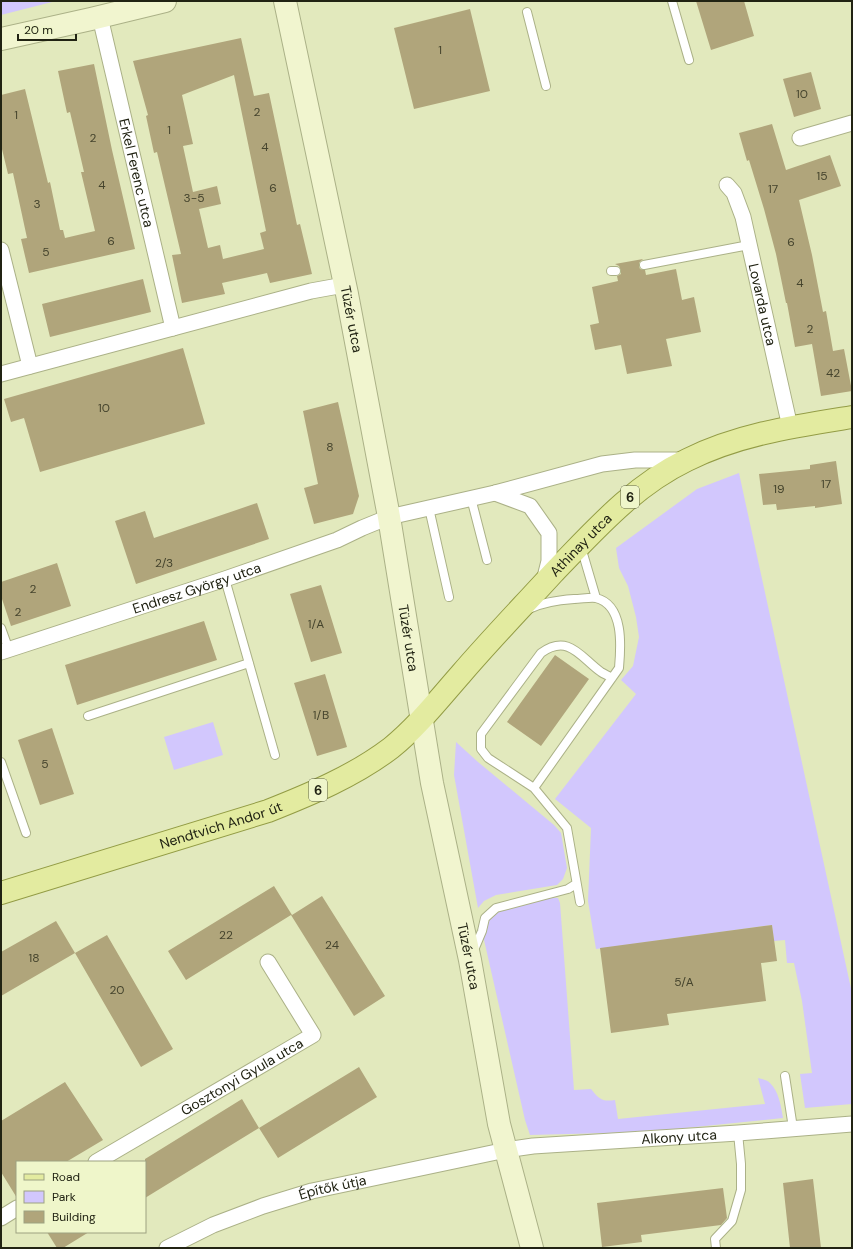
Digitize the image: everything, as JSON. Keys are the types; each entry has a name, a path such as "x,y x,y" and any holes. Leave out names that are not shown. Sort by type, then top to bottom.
{"main road":[{"name":"Athinay utca","path":"422,719 506,623 580,544 620,505 646,484 687,460 756,434 852,417"},
{"name":"Nendtvich Andor út","path":"1,893 253,816 310,795 351,774 391,748 422,719"}],"street":[{"path":"1,40 165,1"},
{"name":"Tüzér utca","path":"285,1 390,517 432,783 470,960 499,1124 532,1248"},
{"name":"Tüzér utca","path":"291,26 296,1"},
{"name":"Erkel Ferenc utca","path":"100,17 173,328"},
{"path":"800,138 852,123"},
{"name":"Lovarda utca","path":"727,185 734,193 743,217 790,427"},
{"path":"1,250 30,366"},
{"path":"1,374 311,291 344,285"},
{"name":"Endresz György utca","path":"5,651 225,579 337,540 390,517 495,493 602,464 635,460 687,460"},
{"path":"495,493 530,506 550,533 549,561 543,584"},
{"name":"Gosztonyi Gyula utca","path":"98,1161 313,1035 268,962"},
{"name":"Alkony utca","path":"506,1150 533,1146 852,1124"},
{"name":"Építők útja","path":"167,1248 213,1225 264,1206 312,1191 506,1150"},
{"path":"1,1218 16,1209"}],"lane":[{"path":"672,1 689,60"},
{"path":"528,12 546,86"},
{"path":"644,265 749,245"},
{"path":"471,498 487,560"},
{"path":"429,508 449,597"},
{"path":"580,544 596,598"},
{"path":"225,579 275,755"},
{"path":"506,623 532,608 547,602 596,598 611,607 618,622 621,652 619,668 534,788"},
{"path":"1,628 5,651"},
{"path":"580,902 567,828 534,788 488,758 481,749 481,734 542,653 550,647 562,646 576,649 602,672 612,678"},
{"path":"88,716 249,663"},
{"path":"1,762 26,833"},
{"path":"470,960 482,930 485,918 496,908 568,889 576,884"},
{"path":"785,1076 792,1128"},
{"path":"716,1248 715,1239 732,1221 741,1190 741,1164 738,1133"}],"green space":[{"path":"1,1 56,1 1,15"},
{"path":"739,473 852,993 852,1104 805,1108 800,1074 812,1073 802,1001 794,963 787,963 785,940 774,941 772,925 596,949 588,901 591,828 555,799 636,694 621,680 633,666 639,637 636,617 628,586 619,568 616,548 697,489"},
{"path":"213,722 223,755 174,770 164,737"},
{"path":"456,742 554,825 561,833 567,868 563,879 557,885 496,895 484,901 478,908 454,775"},
{"path":"550,897 558,898 560,903 574,1090 591,1089 601,1099 607,1101 615,1100 618,1119 765,1104 758,1078 770,1083 776,1091 783,1118 646,1132 530,1135 525,1120 482,931 496,908"}],"building":[{"path":"696,1 744,1 754,36 711,50"},
{"path":"470,9 490,91 414,109 394,28"},
{"path":"241,38 254,96 269,93 297,225 300,224 312,274 270,283 267,273 222,283 225,294 182,303 172,255 181,254 157,152 154,153 146,116 148,115 133,61","holes":["234,75 266,231 260,233 264,249 223,259 220,245 208,248 199,209 221,204 217,186 193,192 183,146 193,144 182,95"]},
{"path":"94,64 135,249 29,273 21,239 27,238 13,173 8,174 1,145 1,95 25,89 48,183 50,182 60,230 63,230 65,238 95,231 81,172 84,172 70,112 67,113 58,71"},
{"path":"811,72 821,109 794,117 783,79"},
{"path":"772,124 786,170 830,155 841,186 799,200 823,312 826,311 833,351 844,349 852,391 821,396 812,344 795,347 776,254 764,209 739,133"},
{"path":"643,259 639,263 639,266 640,269 645,270 646,275 676,269 682,300 694,297 701,332 666,339 672,366 627,374 621,345 595,350 590,325 599,323 592,287 618,281 617,276 621,274 621,271 619,266 615,264"},
{"path":"143,279 151,312 50,337 42,304"},
{"path":"183,348 205,424 40,472 24,418 11,422 4,399"},
{"path":"338,402 359,496 353,514 314,524 304,488 318,484 303,411"},
{"path":"836,461 842,504 815,508 815,506 777,510 776,504 763,505 759,474 810,469 810,465"},
{"path":"257,503 269,539 136,584 115,521 145,511 154,538"},
{"path":"57,563 71,606 11,626 1,596 1,582"},
{"path":"321,585 342,653 311,662 290,594"},
{"path":"204,621 217,660 77,705 65,665"},
{"path":"555,655 589,679 541,746 507,722"},
{"path":"325,674 347,747 317,756 294,683"},
{"path":"52,728 74,794 40,805 18,740"},
{"path":"274,886 292,915 322,896 385,996 354,1016 291,915 186,980 168,951"},
{"path":"56,921 75,953 1,996 1,952"},
{"path":"772,925 777,961 761,963 766,1001 667,1014 669,1025 611,1033 600,948"},
{"path":"107,935 173,1049 141,1067 75,953"},
{"path":"359,1067 377,1097 278,1158 259,1128"},
{"path":"65,1082 103,1140 68,1161 16,1161 16,1196 1,1172 1,1121"},
{"path":"242,1099 259,1128 146,1197 145,1159"},
{"path":"813,1179 821,1248 790,1248 783,1183"},
{"path":"723,1188 727,1218 721,1225 641,1235 642,1242 602,1247 597,1203"},
{"path":"48,1233 87,1233 63,1248 57,1248"}]}
